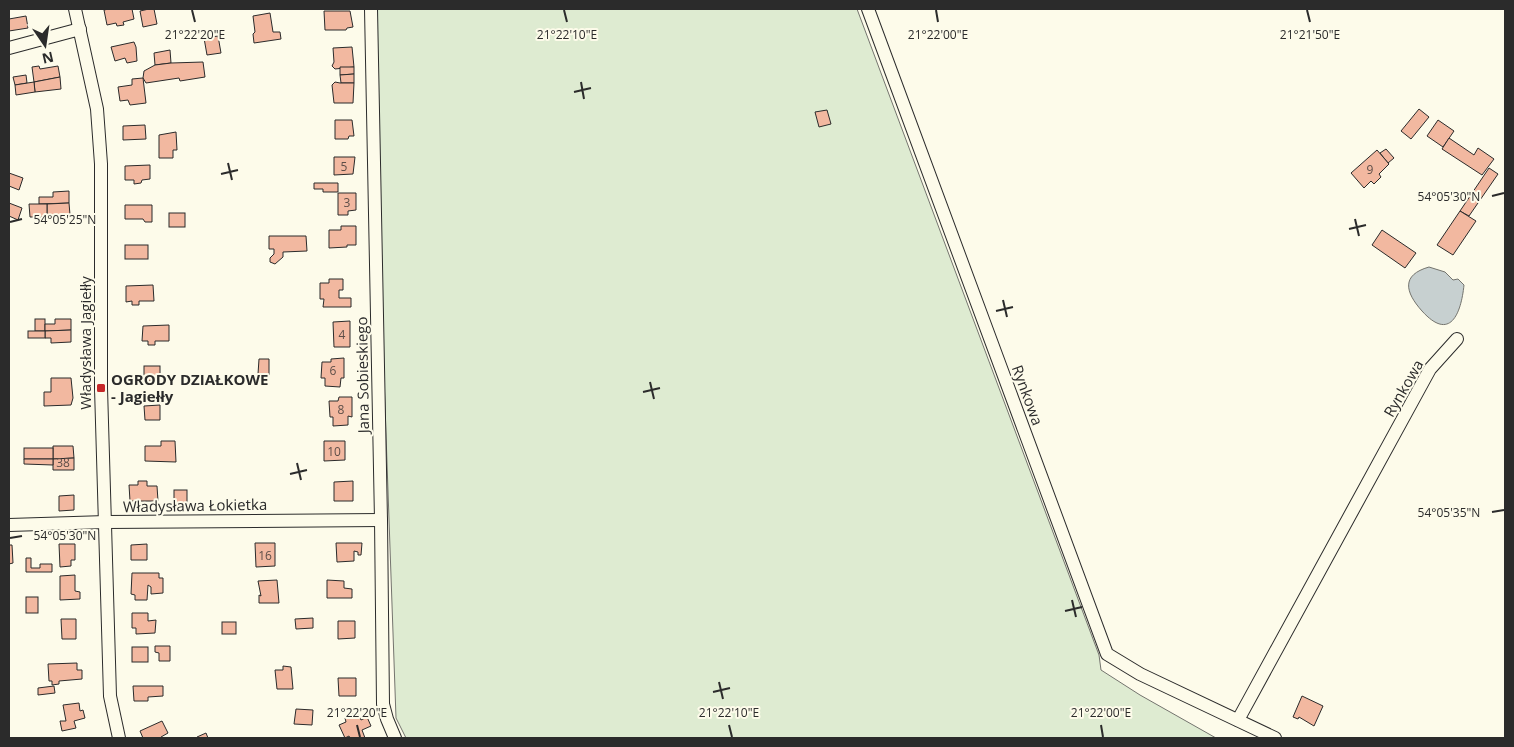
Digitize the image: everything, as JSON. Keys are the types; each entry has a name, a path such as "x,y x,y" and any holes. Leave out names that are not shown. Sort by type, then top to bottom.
{"street":[{"name":"Władysława Jagiełły","path":"76,9 97,109 101,164 101,388 110,696 119,738"},
{"name":"Jana Sobieskiego","path":"371,9 384,704 387,719 395,738"},
{"name":"Rynkowa","path":"868,9 1107,654 1140,674 1275,738"},
{"path":"9,48 80,29"},
{"name":"Rynkowa","path":"1238,720 1430,369 1457,339"},
{"name":"Władysława Łokietka","path":"9,525 106,522 382,520"}],"green space":[{"path":"375,9 857,9 1099,655 1101,670 1140,695 1216,738 406,738 396,718 372,37"}],"shaded area":[{"path":"1429,267 1445,272 1453,280 1458,279 1464,285 1457,314 1447,324 1440,324 1432,320 1416,304 1409,291 1410,279 1420,270"}],"building":[{"path":"132,9 134,19 123,22 124,25 117,26 116,23 107,25 104,10"},
{"path":"154,9 157,24 143,27 140,11"},
{"path":"324,11 350,11 353,27 346,30 325,30"},
{"path":"270,13 273,32 280,32 281,39 254,43 253,16"},
{"path":"26,16 28,28 9,31 9,19"},
{"path":"218,36 221,53 207,55 204,38"},
{"path":"134,42 137,61 127,63 125,58 115,61 111,47"},
{"path":"352,47 354,67 335,69 332,66 334,62 333,48"},
{"path":"170,50 171,63 155,65 154,53"},
{"path":"203,62 205,77 180,81 179,78 146,83 143,78 144,71 155,65"},
{"path":"39,66 40,69 58,66 60,77 34,82 32,67"},
{"path":"340,67 354,67 354,74 340,75"},
{"path":"354,74 354,83 341,83 340,75"},
{"path":"26,75 27,83 15,85 13,77"},
{"path":"60,77 61,89 35,92 34,82"},
{"path":"143,78 146,103 130,105 128,100 120,101 118,87 132,85 132,79"},
{"path":"34,82 35,92 16,95 15,85"},
{"path":"335,82 354,83 353,103 334,103 332,85"},
{"path":"1419,109 1429,117 1411,139 1401,131"},
{"path":"827,110 831,124 819,127 815,112"},
{"path":"335,120 352,120 354,136 349,136 348,139 335,139"},
{"path":"1438,120 1454,131 1443,147 1427,136"},
{"path":"145,125 146,139 123,140 123,126"},
{"path":"176,132 177,150 173,150 173,158 159,158 159,135"},
{"path":"1449,138 1474,155 1478,148 1494,159 1482,175 1442,149"},
{"path":"1386,149 1394,158 1388,163 1380,153"},
{"path":"1377,150 1389,164 1379,174 1381,177 1374,184 1371,181 1364,188 1351,173"},
{"path":"334,157 355,157 353,174 334,175"},
{"path":"150,165 150,179 134,184 134,180 125,180 125,166"},
{"path":"1489,168 1498,174 1469,216 1460,211"},
{"path":"9,173 23,178 19,190 9,186"},
{"path":"314,183 338,183 338,192 323,192 323,189 314,189"},
{"path":"69,191 69,203 39,204 39,197 53,197 53,192"},
{"path":"338,193 356,193 356,210 348,211 348,215 338,215"},
{"path":"9,203 22,208 18,220 9,216"},
{"path":"69,203 70,215 47,216 47,204"},
{"path":"29,204 47,204 47,217 30,217"},
{"path":"125,205 152,205 152,222 145,222 143,219 125,219"},
{"path":"1460,211 1476,221 1453,255 1437,245"},
{"path":"169,213 185,213 185,227 169,227"},
{"path":"341,226 356,226 356,245 329,248 329,230 341,230"},
{"path":"1382,230 1416,253 1405,268 1372,245"},
{"path":"269,236 306,236 307,251 283,252 283,257 275,264 270,262 274,249 269,249"},
{"path":"125,245 148,245 148,259 125,259"},
{"path":"329,279 343,279 343,290 339,290 339,298 351,298 351,307 323,307 324,299 320,299 320,283 329,283"},
{"path":"153,285 154,301 139,301 139,305 132,305 132,301 126,302 126,286"},
{"path":"35,319 45,319 45,331 35,331"},
{"path":"55,319 71,319 71,330 45,331 45,324 55,324"},
{"path":"350,321 350,347 334,347 333,322"},
{"path":"169,325 169,341 155,341 155,345 148,345 148,341 142,341 143,326"},
{"path":"71,330 71,342 51,343 51,338 45,338 45,331"},
{"path":"28,331 45,331 45,338 28,338"},
{"path":"344,358 344,378 341,378 340,387 325,386 325,378 321,378 322,362 331,362 331,359"},
{"path":"259,359 269,359 269,375 258,374"},
{"path":"144,366 160,366 160,381 144,381"},
{"path":"51,378 71,378 73,398 71,405 44,406 44,392 51,392"},
{"path":"339,397 352,397 352,417 348,416 348,425 333,426 333,417 330,417 329,401 338,401"},
{"path":"160,405 160,420 145,420 144,406"},
{"path":"161,441 175,441 176,462 145,461 145,446 161,446"},
{"path":"324,441 345,441 345,460 324,461"},
{"path":"53,446 73,446 74,458 53,459"},
{"path":"24,448 53,448 53,459 24,459"},
{"path":"74,458 74,470 53,470 53,459"},
{"path":"24,459 53,459 53,465 24,464"},
{"path":"138,481 147,481 147,486 157,486 158,501 130,501 129,485 138,485"},
{"path":"353,481 353,501 334,501 334,482"},
{"path":"174,490 187,490 187,504 174,504"},
{"path":"74,495 74,510 59,511 59,496"},
{"path":"255,543 275,543 275,566 256,567"},
{"path":"336,543 362,543 361,555 354,551 354,561 337,562"},
{"path":"59,544 75,544 75,560 71,560 71,566 60,567"},
{"path":"147,544 147,560 131,560 131,545"},
{"path":"9,545 12,545 13,563 9,564"},
{"path":"26,558 31,558 31,568 40,568 40,564 52,564 52,572 26,572"},
{"path":"132,573 159,573 159,578 163,578 163,593 151,594 151,587 148,585 147,600 135,600 135,595 131,594"},
{"path":"75,575 75,591 80,592 80,599 60,600 60,576"},
{"path":"277,580 279,603 259,603 259,595 261,596 258,581"},
{"path":"327,580 344,581 344,588 352,589 352,598 327,598"},
{"path":"26,597 38,597 38,613 26,613"},
{"path":"132,613 148,613 148,621 156,620 155,633 136,634 136,628 132,628"},
{"path":"313,618 313,628 296,629 295,619"},
{"path":"61,619 76,619 76,639 62,639"},
{"path":"338,621 355,621 355,638 338,639"},
{"path":"222,622 236,622 236,634 222,634"},
{"path":"155,646 170,646 170,661 159,661 159,653 155,652"},
{"path":"132,647 148,647 148,662 132,662"},
{"path":"77,663 77,670 82,670 82,679 59,681 59,684 52,685 52,681 49,681 48,664"},
{"path":"283,666 291,667 293,689 277,689 275,670 283,670"},
{"path":"338,678 356,678 356,696 339,696"},
{"path":"54,686 55,693 38,695 38,688"},
{"path":"133,686 163,686 163,696 148,697 148,701 134,701"},
{"path":"1302,696 1323,706 1314,726 1299,717 1298,719 1293,717"},
{"path":"79,703 80,711 83,710 85,718 74,721 76,728 62,731 60,721 66,721 63,705"},
{"path":"296,709 313,710 312,725 294,724"},
{"path":"357,712 361,720 367,717 371,726 362,730 365,738 350,738 349,736 345,738 339,725 346,722 345,718"},
{"path":"162,721 168,733 162,738 143,738 140,731"},
{"path":"206,733 208,738 197,738 197,737"}],"place":[{"name":"OGRODY DZIAŁKOWE - Jagiełły","path":"101,388"}]}
